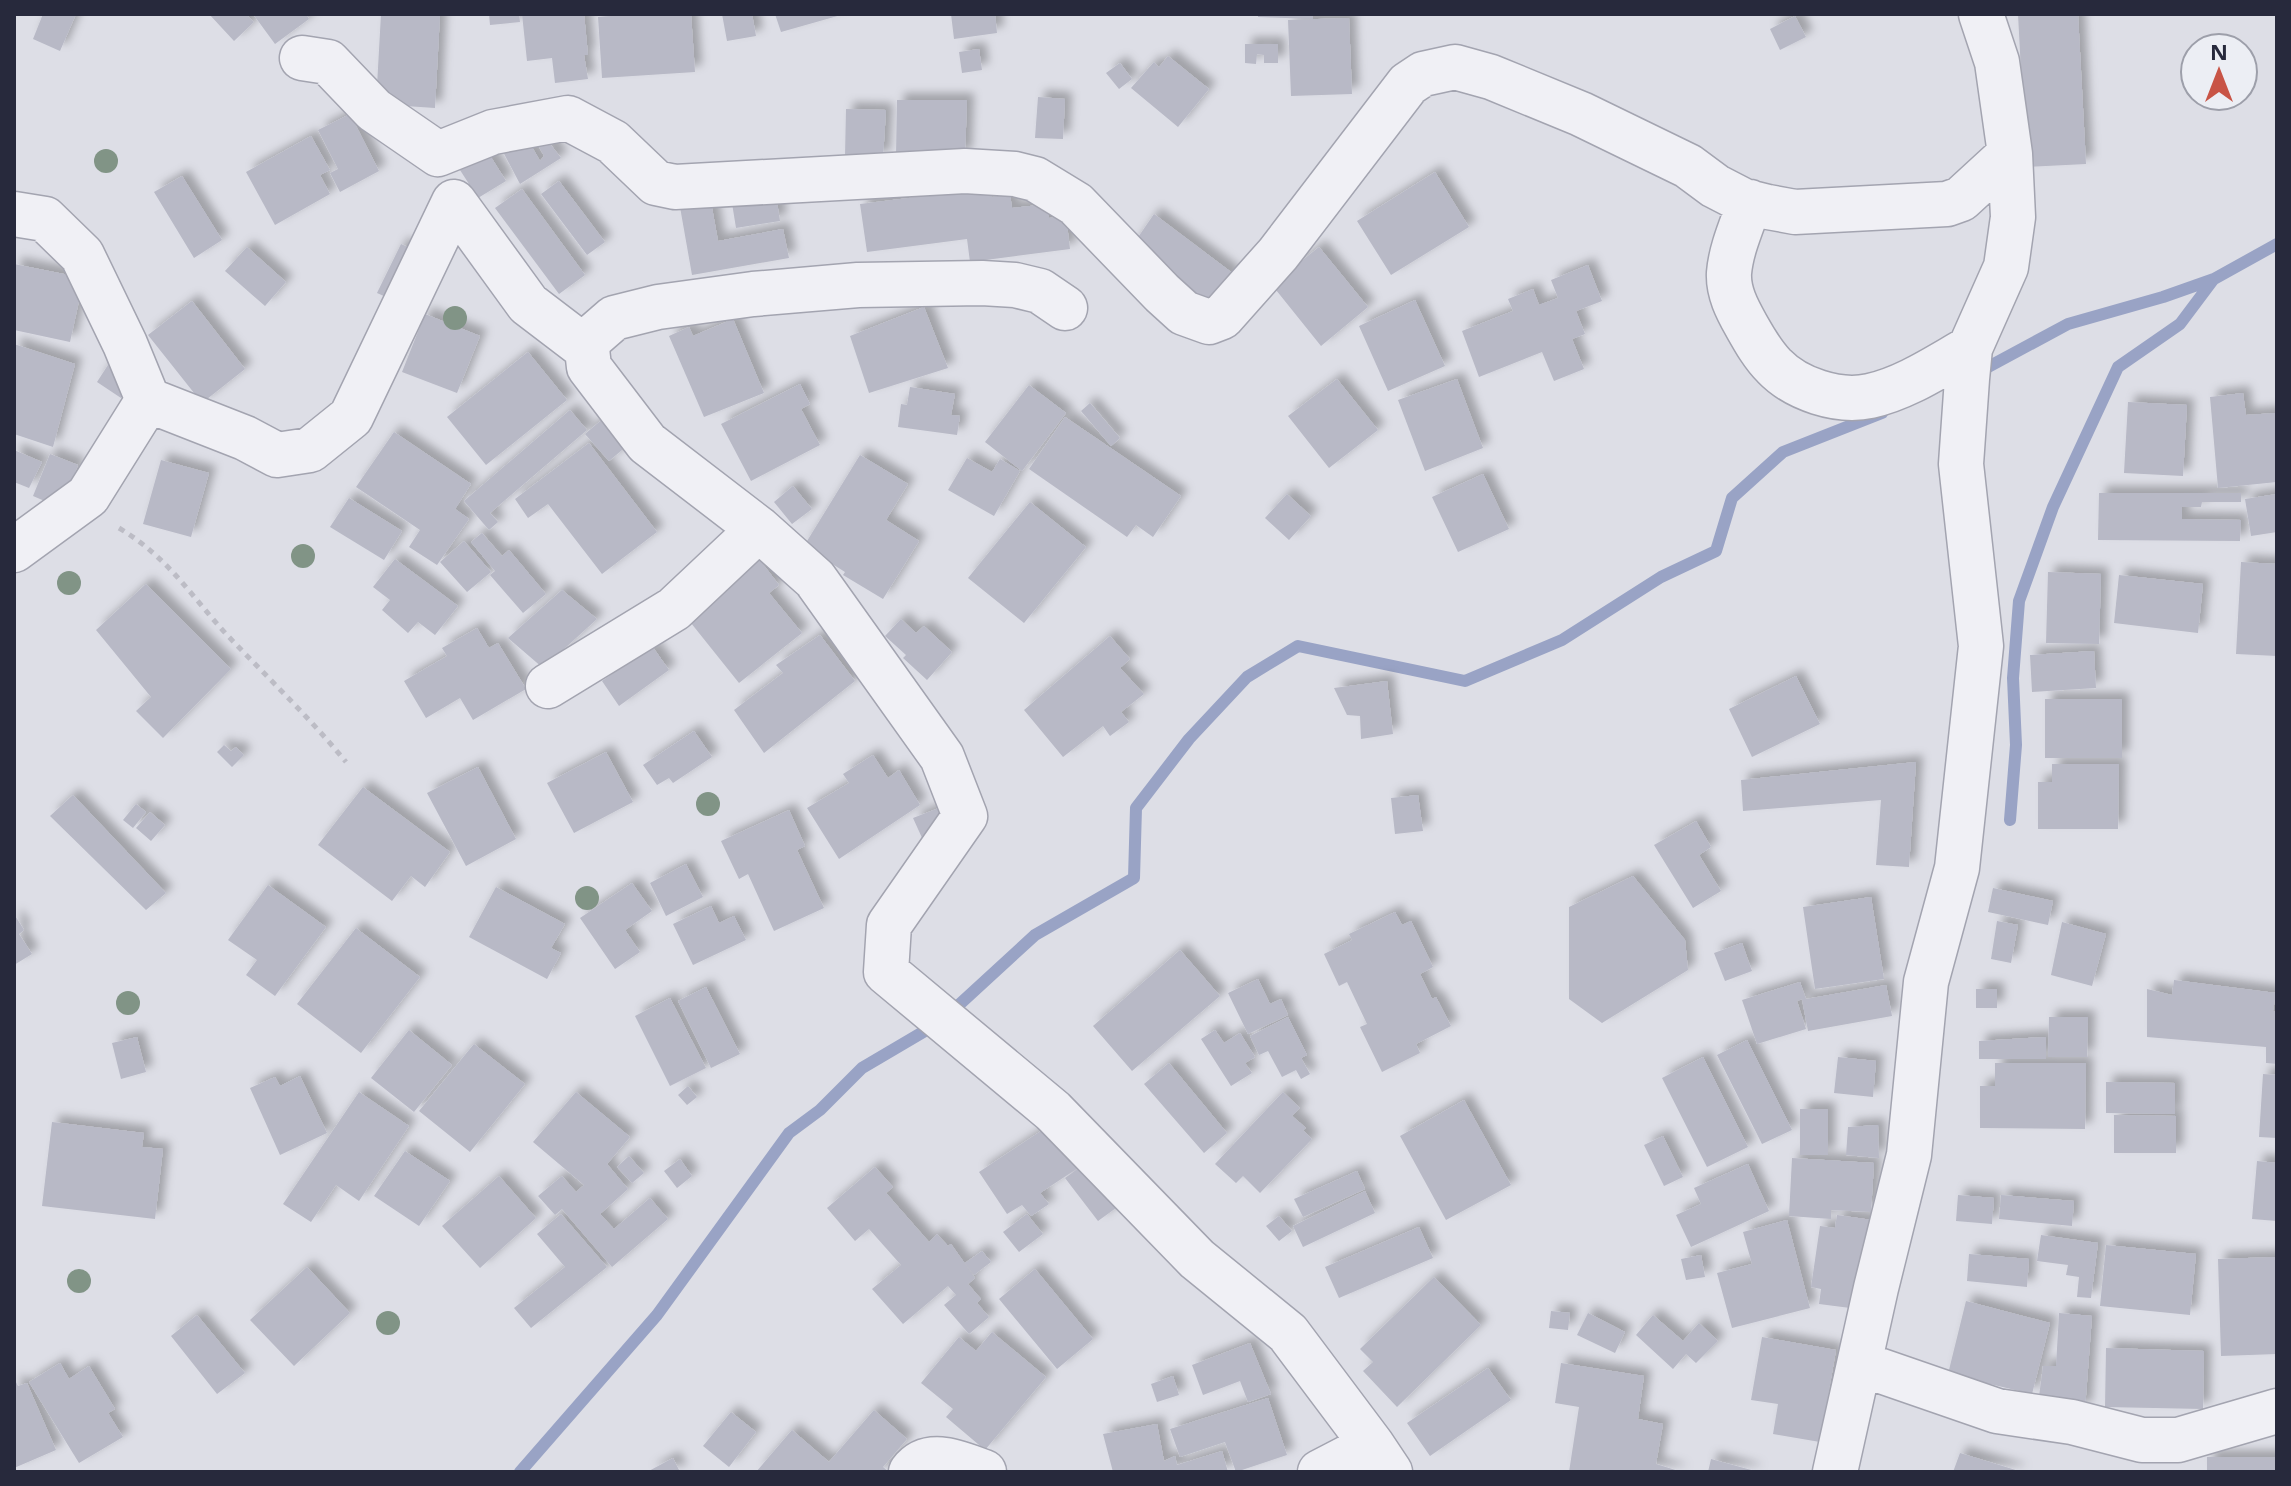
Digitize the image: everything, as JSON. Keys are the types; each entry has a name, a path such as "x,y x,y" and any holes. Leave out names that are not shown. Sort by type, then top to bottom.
{"street":[{"path":"1835,1472 1909,1155 1926,982 1957,868 1978,678 1981,646 1961,464 1970,348 2006,267 2013,217 2010,154 1997,62 1981,14"},
{"path":"302,58 328,62 374,110 438,154 454,202 528,304 587,349"},
{"path":"438,154 493,132 568,118 613,142 656,183 675,187 965,171 1025,176 1076,204 1184,313 1209,322 1222,317 1278,254 1408,84 1423,74 1438,70 1455,67 1472,71 1581,114 1688,166 1715,186 1750,202 1795,212 1947,204 1961,199 2010,154"},
{"path":"14,214 45,219 82,255 148,400 245,438 277,455 310,450 351,417 454,202"},
{"path":"1750,202 1729,273 1732,296 1755,341 1775,367 1803,387 1838,397 1868,397 1910,382 1970,348"},
{"path":"1065,308 1040,291 1015,285 982,283 858,285 753,294 658,307 614,318 591,338 587,349 589,367 647,443 759,529 815,579 942,757 965,816 889,925 886,972 1053,1111 1197,1259 1288,1333 1381,1458 1320,1472"},
{"path":"14,550 88,496 148,400"},
{"path":"548,686 674,609 759,529"},
{"path":"1861,1364 1997,1411 2072,1422 2142,1440 2178,1440 2277,1411"},
{"path":"911,1472 916,1465 940,1457 984,1472"}],"path":[{"path":"76,504 149,547 169,565 227,634 303,712 346,762"}],"building":[{"path":"43,14 76,14 60,51 33,39"},
{"path":"209,14 246,14 254,22 234,41"},
{"path":"253,14 306,14 309,19 275,44"},
{"path":"381,14 440,14 435,108 376,104"},
{"path":"489,14 519,14 520,22 490,25"},
{"path":"522,14 584,14 588,55 584,55 588,79 555,83 552,58 527,61"},
{"path":"691,14 695,72 602,78 598,17"},
{"path":"722,14 752,14 756,36 727,41"},
{"path":"775,14 841,14 841,15 781,32"},
{"path":"951,14 995,14 997,33 954,39"},
{"path":"1258,14 1313,14 1313,19 1258,17"},
{"path":"2018,14 2078,14 2086,164 2026,167"},
{"path":"1795,16 1806,37 1780,50 1770,29"},
{"path":"1349,18 1352,94 1291,96 1288,20"},
{"path":"1245,44 1278,44 1278,63 1264,63 1264,55 1257,54 1256,64 1245,63"},
{"path":"979,49 982,70 962,73 959,52"},
{"path":"1168,56 1209,89 1178,127 1131,88 1154,62 1159,67"},
{"path":"1120,63 1132,79 1119,89 1106,73"},
{"path":"1038,97 1065,99 1063,139 1035,138"},
{"path":"897,100 967,100 965,156 896,155"},
{"path":"846,109 886,110 883,158 845,156"},
{"path":"350,114 379,171 340,192 330,173 338,169 318,130"},
{"path":"311,136 330,170 320,175 330,194 275,225 246,172"},
{"path":"528,140 540,161 544,156 538,145 547,140 561,158 520,184 501,148"},
{"path":"489,154 506,181 478,198 460,170"},
{"path":"1435,172 1469,227 1391,275 1357,221"},
{"path":"182,176 222,240 194,258 154,192"},
{"path":"559,181 605,242 587,255 541,194"},
{"path":"990,188 992,197 1010,194 1012,208 1048,204 1049,218 1066,216 1070,249 970,262 967,239 867,252 860,204"},
{"path":"522,189 585,275 559,294 495,208"},
{"path":"775,190 780,221 736,228 731,197"},
{"path":"711,202 718,241 783,229 789,258 692,275 680,207"},
{"path":"1154,214 1235,275 1214,306 1130,249"},
{"path":"401,244 425,255 402,304 377,293"},
{"path":"247,247 286,282 265,306 225,271"},
{"path":"1319,247 1368,307 1321,346 1272,285"},
{"path":"14,264 84,278 70,342 14,330"},
{"path":"1588,265 1602,301 1576,311 1585,334 1572,339 1584,369 1554,381 1542,352 1479,377 1462,331 1513,311 1508,299 1533,289 1539,305 1558,298 1551,280"},
{"path":"1415,300 1445,366 1388,391 1359,326"},
{"path":"192,301 245,369 202,403 148,335"},
{"path":"924,307 948,368 869,393 850,336"},
{"path":"425,314 480,336 457,393 402,372"},
{"path":"733,319 764,393 704,417 669,336 689,327 693,336"},
{"path":"14,344 75,364 53,447 14,434"},
{"path":"528,352 567,400 486,465 447,417"},
{"path":"108,365 133,382 121,398 97,382"},
{"path":"1337,379 1378,430 1329,468 1288,416"},
{"path":"1457,379 1483,448 1425,471 1398,400"},
{"path":"800,384 810,404 801,409 820,445 751,481 721,424"},
{"path":"1029,385 1066,413 1022,471 985,442"},
{"path":"910,387 955,394 951,415 960,416 957,435 898,427 901,404 907,405"},
{"path":"2243,393 2246,415 2276,413 2277,482 2218,488 2210,397"},
{"path":"2128,402 2187,405 2183,476 2124,473"},
{"path":"1090,403 1120,438 1111,446 1081,411"},
{"path":"570,410 587,430 490,513 498,522 489,530 464,501"},
{"path":"1065,417 1181,496 1153,537 1136,525 1127,537 1029,469"},
{"path":"604,418 635,439 609,461 585,434"},
{"path":"394,432 471,484 455,509 469,519 437,565 409,547 420,530 356,487"},
{"path":"589,443 657,532 602,574 548,504 528,518 515,499"},
{"path":"14,450 42,462 29,488 14,482"},
{"path":"50,454 78,465 61,508 33,496"},
{"path":"860,455 908,484 886,520 919,541 883,599 804,546"},
{"path":"967,458 992,472 1000,459 1020,471 994,516 948,490"},
{"path":"161,460 209,473 191,537 143,524"},
{"path":"1483,474 1509,529 1458,552 1432,497"},
{"path":"793,486 812,509 792,524 774,502"},
{"path":"2099,493 2241,493 2241,502 2202,502 2201,507 2182,507 2182,519 2241,520 2240,541 2098,540"},
{"path":"1287,494 1311,516 1289,540 1265,518"},
{"path":"2277,494 2277,532 2251,536 2245,499"},
{"path":"349,498 402,531 384,560 330,527"},
{"path":"1030,502 1086,547 1024,623 968,578"},
{"path":"482,533 502,556 509,550 546,594 523,613 490,575 495,571 471,542"},
{"path":"464,541 491,572 467,592 440,562"},
{"path":"395,559 458,606 435,635 418,622 408,633 382,610 390,600 373,587"},
{"path":"759,559 779,585 769,593 802,633 739,683 687,618"},
{"path":"2241,562 2277,564 2277,656 2236,654"},
{"path":"2048,572 2101,574 2099,644 2046,643"},
{"path":"2119,575 2203,584 2198,633 2114,623"},
{"path":"146,584 231,669 163,738 136,711 151,697 96,630"},
{"path":"562,590 597,619 543,668 508,638"},
{"path":"901,619 916,633 924,626 952,652 927,680 885,636"},
{"path":"477,628 489,648 498,643 526,689 473,720 460,698 426,718 404,681 447,656 442,648"},
{"path":"820,635 855,681 764,753 734,710 783,673 776,665"},
{"path":"1110,636 1130,659 1120,668 1144,694 1121,712 1129,722 1110,736 1103,726 1063,757 1024,710"},
{"path":"652,646 669,670 619,706 602,681"},
{"path":"2094,651 2096,688 2032,692 2030,655"},
{"path":"1796,676 1820,724 1752,757 1729,709"},
{"path":"1387,681 1393,734 1361,739 1360,716 1347,715 1334,688"},
{"path":"2045,699 2122,699 2122,758 2045,758"},
{"path":"694,731 712,757 673,783 669,778 657,785 643,765"},
{"path":"224,745 231,751 236,747 244,755 232,767 217,752"},
{"path":"606,752 633,802 574,833 547,783"},
{"path":"873,755 888,778 899,770 920,805 839,859 807,808 849,783 843,774"},
{"path":"1916,762 1909,867 1876,865 1881,800 1743,811 1741,780"},
{"path":"2052,764 2119,764 2118,829 2038,829 2038,782 2052,782"},
{"path":"478,767 516,839 466,866 427,793"},
{"path":"363,787 450,852 425,887 411,876 392,901 318,845"},
{"path":"73,795 166,893 146,910 50,816"},
{"path":"1418,795 1423,831 1395,834 1391,798"},
{"path":"136,804 146,812 133,828 123,820"},
{"path":"939,808 948,829 923,840 913,818"},
{"path":"789,810 805,846 797,850 824,908 774,931 748,874 739,879 721,841"},
{"path":"150,812 165,825 151,841 136,828"},
{"path":"1696,821 1711,847 1699,855 1721,891 1693,908 1654,845"},
{"path":"686,864 703,897 666,916 650,883"},
{"path":"1633,876 1685,940 1688,970 1602,1023 1569,999 1569,907"},
{"path":"632,883 652,911 625,930 640,952 615,969 580,918"},
{"path":"268,885 326,927 275,996 246,975 257,960 228,940"},
{"path":"496,887 565,924 551,948 561,953 547,979 469,937"},
{"path":"1993,888 2053,901 2048,925 1988,912"},
{"path":"1871,897 1884,979 1815,989 1803,907"},
{"path":"711,906 719,923 734,916 746,940 693,965 673,924"},
{"path":"1395,912 1402,925 1411,921 1433,967 1420,974 1432,999 1436,997 1451,1026 1416,1044 1420,1053 1382,1072 1360,1027 1367,1024 1347,982 1339,986 1324,954 1352,940 1349,934"},
{"path":"14,914 24,930 19,934 32,954 14,965"},
{"path":"1997,921 2018,925 2011,963 1991,959"},
{"path":"2062,922 2106,934 2092,986 2051,975"},
{"path":"356,928 420,977 361,1053 297,1004"},
{"path":"1742,943 1752,971 1725,981 1714,953"},
{"path":"1180,950 1220,996 1132,1071 1093,1026"},
{"path":"1258,979 1270,1004 1281,999 1288,1015 1248,1034 1228,993"},
{"path":"2174,980 2276,993 2273,1011 2277,1011 2277,1064 2266,1063 2266,1047 2147,1037 2147,989 2172,995"},
{"path":"1800,982 1806,999 1886,985 1892,1016 1808,1031 1802,999 1797,1001 1806,1029 1757,1044 1742,1000"},
{"path":"706,987 740,1054 711,1068 678,1001"},
{"path":"1976,989 1997,989 1997,1008 1976,1008"},
{"path":"670,998 706,1068 670,1086 635,1016"},
{"path":"1288,1017 1307,1055 1301,1058 1310,1074 1301,1079 1296,1070 1282,1077 1268,1051 1259,1055 1250,1036"},
{"path":"2049,1017 2088,1017 2087,1057 2048,1057"},
{"path":"409,1030 452,1065 414,1112 371,1078"},
{"path":"1215,1030 1224,1043 1240,1033 1255,1057 1245,1063 1252,1073 1231,1086 1201,1039"},
{"path":"137,1037 146,1072 121,1079 112,1043"},
{"path":"2046,1037 2046,1059 1979,1059 1979,1041"},
{"path":"1747,1040 1792,1130 1762,1144 1717,1055"},
{"path":"474,1044 525,1084 470,1152 419,1111"},
{"path":"1703,1057 1748,1147 1707,1167 1662,1078"},
{"path":"1838,1057 1876,1061 1873,1097 1834,1093"},
{"path":"1169,1063 1227,1133 1204,1153 1144,1084"},
{"path":"1995,1063 2086,1063 2085,1129 1980,1128 1980,1086 1995,1086"},
{"path":"2263,1074 2277,1075 2277,1138 2259,1137"},
{"path":"300,1076 327,1133 280,1155 250,1088 275,1077 280,1086"},
{"path":"2106,1082 2175,1083 2175,1114 2106,1113"},
{"path":"688,1086 697,1097 687,1105 678,1095"},
{"path":"359,1092 409,1126 359,1201 336,1185 311,1222 283,1204"},
{"path":"576,1092 630,1137 607,1164 628,1189 600,1214 614,1229 650,1198 668,1219 612,1267 562,1209 555,1215 538,1196 562,1176 576,1192 584,1185 533,1142"},
{"path":"1283,1092 1300,1108 1292,1116 1306,1128 1303,1130 1312,1139 1260,1193 1243,1176 1236,1183 1215,1164"},
{"path":"1464,1100 1511,1185 1446,1220 1400,1136"},
{"path":"1800,1109 1828,1109 1828,1155 1800,1155"},
{"path":"2114,1115 2176,1116 2176,1153 2114,1153"},
{"path":"52,1122 144,1133 142,1147 163,1149 155,1219 42,1206"},
{"path":"1050,1125 1078,1168 1040,1193 1049,1204 1031,1216 1022,1205 1007,1214 979,1172"},
{"path":"1878,1125 1879,1158 1846,1155 1848,1127"},
{"path":"1663,1136 1683,1177 1664,1186 1644,1145"},
{"path":"405,1151 450,1181 419,1226 374,1196"},
{"path":"629,1156 644,1173 632,1183 617,1167"},
{"path":"1093,1158 1116,1208 1098,1221 1065,1178"},
{"path":"1792,1158 1874,1163 1871,1212 1831,1210 1831,1219 1789,1216"},
{"path":"680,1159 692,1176 677,1188 664,1171"},
{"path":"2257,1161 2277,1163 2277,1221 2252,1219"},
{"path":"1748,1164 1769,1211 1691,1247 1676,1215 1701,1204 1694,1188"},
{"path":"875,1167 893,1187 886,1193 929,1242 937,1234 948,1246 951,1244 975,1278 968,1284 981,1299 977,1303 989,1317 969,1334 944,1305 956,1295 948,1286 903,1324 872,1289 901,1265 869,1229 855,1241 827,1208"},
{"path":"1357,1171 1365,1189 1303,1217 1294,1199"},
{"path":"499,1176 536,1218 480,1268 442,1226"},
{"path":"1365,1191 1375,1213 1303,1247 1293,1226"},
{"path":"1958,1195 1994,1198 1992,1224 1956,1221"},
{"path":"2001,1195 2074,1201 2072,1226 1999,1219"},
{"path":"561,1214 607,1267 531,1328 514,1308 565,1267 537,1234"},
{"path":"1027,1214 1043,1234 1019,1252 1003,1232"},
{"path":"1837,1215 1879,1221 1866,1310 1819,1304 1821,1289 1811,1287 1820,1226 1835,1228"},
{"path":"1279,1216 1292,1231 1279,1241 1266,1226"},
{"path":"1787,1220 1810,1308 1732,1328 1717,1273 1752,1264 1743,1232"},
{"path":"1419,1227 1433,1258 1339,1298 1325,1267"},
{"path":"2041,1235 2098,1243 2091,1298 2077,1297 2079,1277 2066,1275 2068,1265 2037,1261"},
{"path":"2106,1245 2196,1254 2190,1315 2100,1306"},
{"path":"982,1251 991,1262 974,1275 965,1263"},
{"path":"1969,1254 2029,1259 2027,1287 1967,1281"},
{"path":"1701,1255 1705,1277 1686,1280 1681,1259"},
{"path":"2277,1257 2277,1354 2221,1356 2218,1259"},
{"path":"307,1267 350,1313 294,1366 250,1320"},
{"path":"1035,1269 1093,1339 1057,1369 999,1299"},
{"path":"1434,1277 1481,1325 1397,1407 1363,1371 1373,1362 1360,1349"},
{"path":"1966,1301 2050,1323 2032,1394 1948,1374"},
{"path":"1551,1311 1570,1313 1568,1330 1549,1328"},
{"path":"1588,1313 1625,1332 1615,1353 1577,1335"},
{"path":"2059,1313 2092,1316 2085,1409 2038,1404 2043,1366 2056,1366"},
{"path":"197,1315 245,1373 217,1394 171,1336"},
{"path":"1653,1315 1683,1341 1699,1323 1718,1341 1696,1363 1686,1354 1673,1369 1636,1335"},
{"path":"992,1332 1046,1377 985,1450 946,1417 953,1409 921,1383 959,1337 976,1351"},
{"path":"1762,1337 1836,1350 1820,1442 1773,1434 1778,1404 1751,1400"},
{"path":"1250,1343 1271,1394 1248,1402 1240,1381 1203,1395 1192,1365"},
{"path":"2106,1348 2204,1351 2203,1409 2105,1407"},
{"path":"60,1363 69,1379 89,1366 115,1409 108,1413 123,1437 79,1463 29,1382"},
{"path":"1561,1363 1644,1376 1638,1419 1663,1424 1656,1464 1682,1472 1569,1472 1579,1407 1555,1403"},
{"path":"1488,1368 1511,1400 1430,1456 1407,1423"},
{"path":"1173,1376 1179,1395 1157,1402 1151,1384"},
{"path":"14,1378 18,1386 27,1383 56,1450 14,1468"},
{"path":"1268,1398 1287,1455 1236,1472 1225,1442 1180,1457 1170,1429"},
{"path":"874,1410 907,1439 883,1467 889,1472 756,1472 792,1430 829,1462"},
{"path":"731,1412 756,1432 729,1467 703,1446"},
{"path":"1157,1424 1164,1461 1175,1456 1177,1465 1222,1451 1228,1472 1113,1472 1103,1434"},
{"path":"1960,1453 2019,1471 2019,1472 1953,1472"},
{"path":"2207,1457 2277,1457 2277,1472 2207,1472"},
{"path":"673,1458 680,1472 647,1472"},
{"path":"1711,1459 1755,1471 1755,1472 1708,1472"}],"waterway":[{"path":"1977,373 2068,324 2214,279 2277,244"},
{"path":"2010,820 2016,745 2013,678 2019,601 2053,507 2118,367 2180,324 2213,280"},
{"path":"949,1014 1035,935 1134,878 1136,808 1189,739 1247,677 1298,646 1465,681 1562,640 1661,577 1716,551 1732,498 1783,452 1882,413"},
{"path":"520,1472 657,1315 789,1133 820,1110 862,1068 935,1025"}]}
